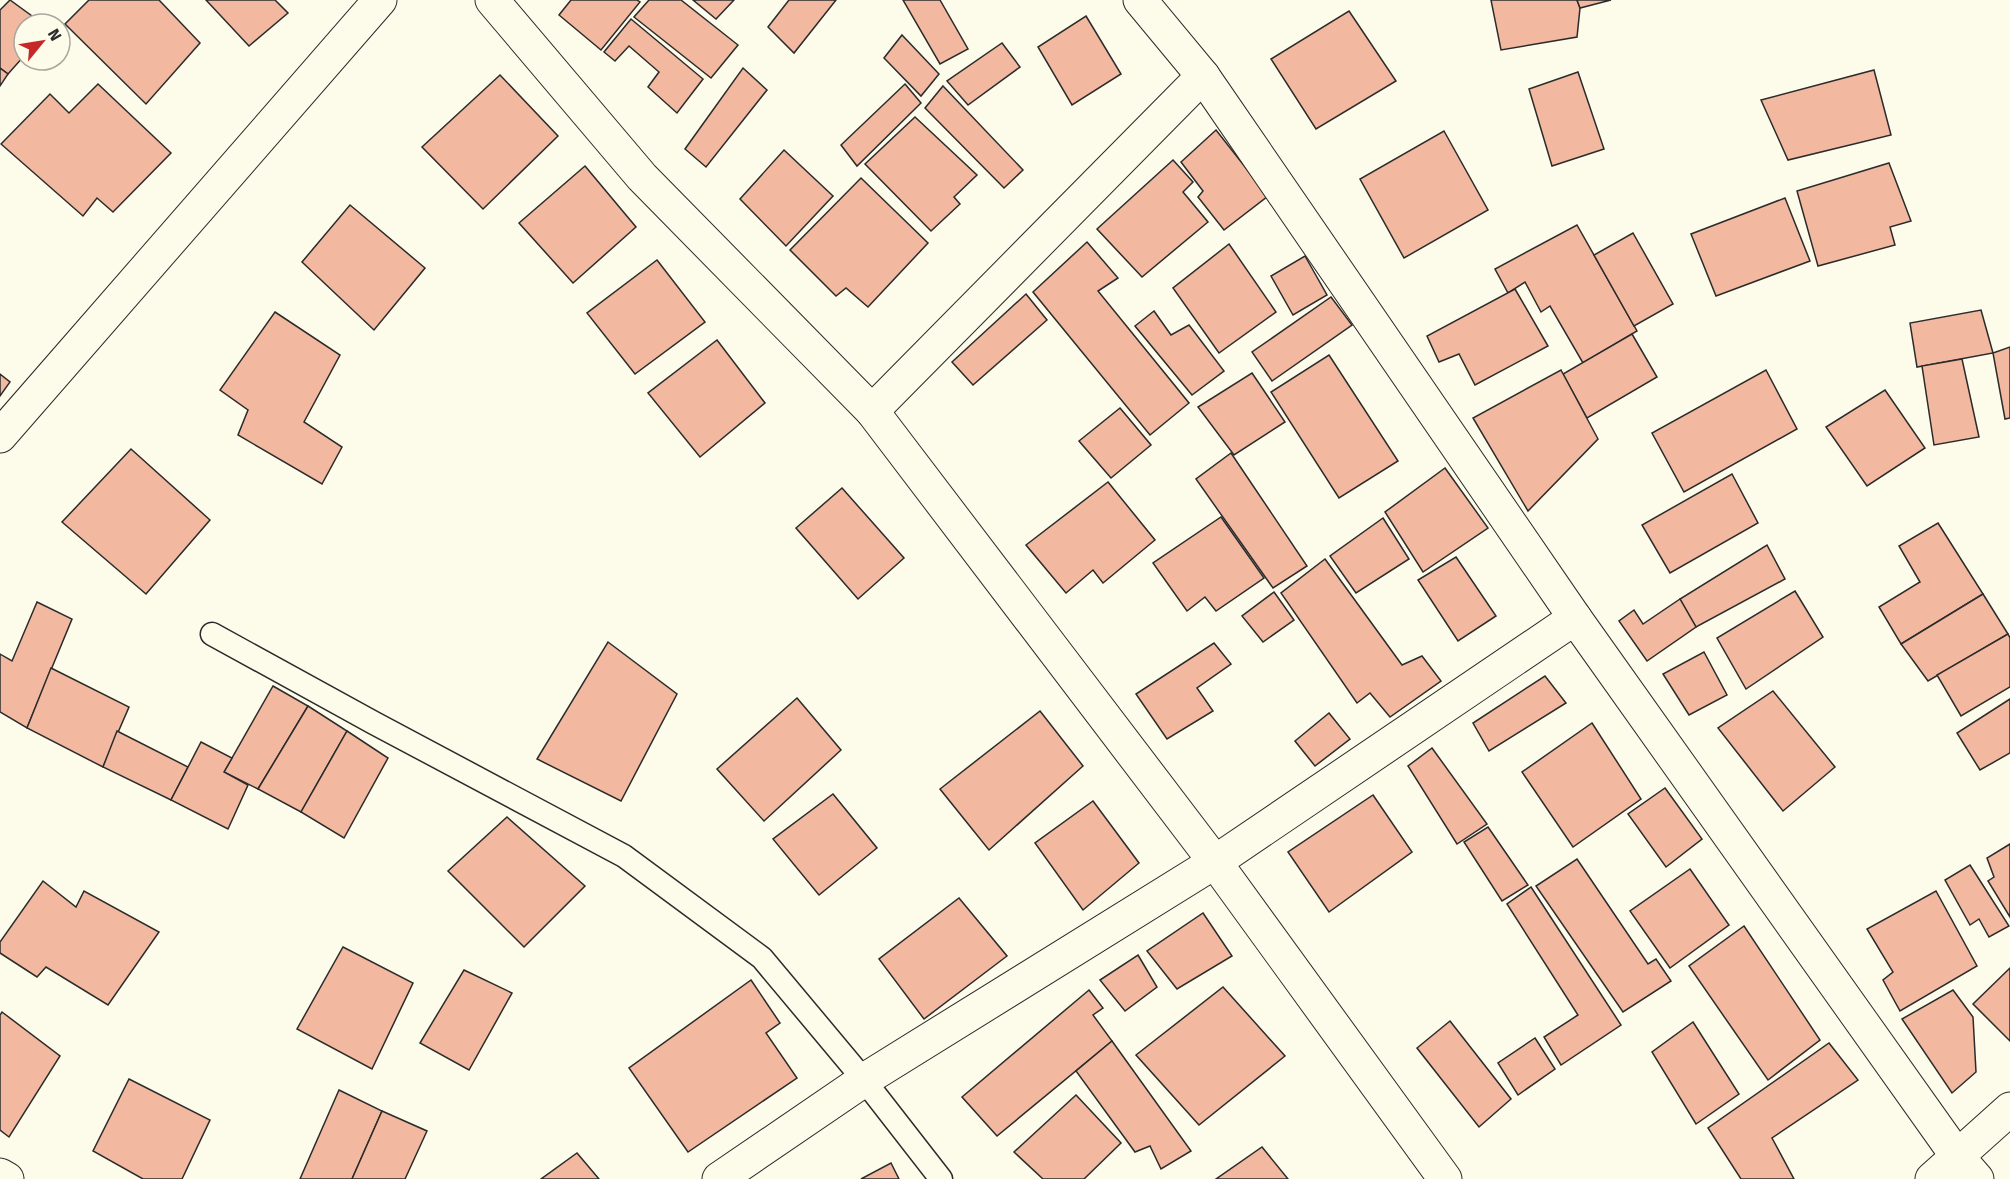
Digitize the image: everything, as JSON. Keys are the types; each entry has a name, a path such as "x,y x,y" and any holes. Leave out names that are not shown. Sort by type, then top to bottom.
{"street":[{"path":"0,436 380,0"},
{"path":"492,0 642,177 872,411 1215,862 1445,1179"},
{"path":"1150,4 1203,76 1575,618 1967,1167"},
{"path":"872,411 1203,76"},
{"path":"719,1179 864,1080 1215,862 1575,618"},
{"path":"1932,1179 1967,1167 2010,1109"},
{"path":"0,1175 7,1179"}],"lane":[{"path":"212,634 624,856 762,958 864,1080 941,1179"}],"building":[{"path":"10,0 26,12 12,12 12,70 8,74 0,68 0,10"},
{"path":"89,0 159,0 200,43 146,104 72,31 72,17"},
{"path":"206,0 275,0 288,13 249,46"},
{"path":"571,0 637,0 640,2 601,50 559,15"},
{"path":"649,0 681,0 738,45 711,78 634,17"},
{"path":"693,0 734,0 716,19"},
{"path":"789,0 836,0 794,53 768,27"},
{"path":"903,0 940,0 968,49 940,64"},
{"path":"1491,0 1577,0 1580,8 1577,37 1501,50"},
{"path":"1577,0 1611,0 1580,8"},
{"path":"1349,11 1396,81 1316,129 1271,59"},
{"path":"1086,16 1121,74 1072,105 1038,47"},
{"path":"631,19 703,79 677,113 648,87 659,72 629,46 615,61 604,52"},
{"path":"902,35 939,74 921,96 884,58"},
{"path":"1002,43 1020,67 968,105 947,81"},
{"path":"0,68 8,74 0,86"},
{"path":"743,68 767,90 706,167 685,149"},
{"path":"1874,70 1891,135 1788,160 1761,100"},
{"path":"1578,72 1604,149 1552,166 1529,89"},
{"path":"500,75 558,136 483,209 422,147"},
{"path":"98,84 171,153 113,212 97,198 83,216 1,144 50,94 69,113"},
{"path":"905,84 921,103 857,166 841,145"},
{"path":"943,86 1023,170 1004,188 925,108"},
{"path":"915,117 977,175 954,197 960,204 931,231 865,164"},
{"path":"1216,130 1268,196 1224,230 1198,197 1203,191 1181,162"},
{"path":"1444,131 1488,210 1404,258 1360,179"},
{"path":"784,150 833,196 786,246 740,199"},
{"path":"1173,160 1193,182 1183,192 1208,222 1142,277 1097,229"},
{"path":"1889,163 1911,221 1890,227 1895,245 1818,266 1797,191"},
{"path":"585,166 636,227 573,283 519,223"},
{"path":"861,178 928,243 868,307 846,288 836,296 790,250"},
{"path":"1785,198 1810,261 1716,296 1691,234"},
{"path":"350,205 425,268 374,330 302,262"},
{"path":"1577,225 1637,331 1583,363 1550,306 1541,312 1525,282 1508,293 1495,269"},
{"path":"1633,233 1673,304 1634,326 1594,255"},
{"path":"1087,242 1118,278 1098,291 1189,403 1150,435 1033,292"},
{"path":"1229,244 1276,312 1219,353 1173,288"},
{"path":"1305,256 1327,295 1293,315 1271,276"},
{"path":"657,260 705,322 635,374 587,313"},
{"path":"1515,289 1548,346 1475,385 1459,354 1439,362 1427,336"},
{"path":"1026,294 1047,320 973,385 952,362"},
{"path":"1331,297 1352,325 1272,381 1252,352"},
{"path":"1981,310 1993,353 1917,367 1910,323"},
{"path":"1154,311 1171,335 1189,325 1224,371 1192,395 1135,326"},
{"path":"275,312 340,355 304,422 342,447 322,484 238,435 248,410 220,390"},
{"path":"1632,334 1657,377 1587,418 1563,374"},
{"path":"717,340 765,403 700,457 648,393"},
{"path":"2010,347 2010,418 2005,419 1993,353"},
{"path":"1329,355 1398,461 1339,498 1271,392"},
{"path":"1962,359 1979,437 1934,445 1922,366"},
{"path":"1561,370 1598,439 1528,511 1473,418"},
{"path":"1766,370 1797,429 1684,492 1652,433"},
{"path":"1252,373 1285,422 1234,455 1198,407"},
{"path":"0,374 10,382 0,396"},
{"path":"1885,390 1925,448 1867,486 1826,427"},
{"path":"1120,408 1151,445 1111,478 1079,441"},
{"path":"131,449 210,520 146,594 62,522"},
{"path":"1231,453 1307,566 1273,588 1196,479"},
{"path":"1445,468 1488,528 1423,572 1385,512"},
{"path":"1732,474 1758,523 1670,573 1642,525"},
{"path":"1108,482 1155,540 1103,583 1093,570 1066,593 1026,545"},
{"path":"842,488 904,558 858,599 796,528"},
{"path":"1221,517 1264,578 1216,611 1205,597 1187,611 1153,563"},
{"path":"1383,518 1409,559 1356,593 1330,556"},
{"path":"1938,523 1983,594 1901,644 1879,607 1920,582 1899,546"},
{"path":"1767,545 1785,579 1696,627 1680,599"},
{"path":"1456,557 1496,616 1458,641 1418,580"},
{"path":"1325,559 1402,665 1422,656 1441,681 1390,717 1370,693 1357,703 1281,593"},
{"path":"1795,591 1823,637 1746,689 1717,638"},
{"path":"1274,592 1294,620 1263,642 1242,616"},
{"path":"1983,594 2008,634 1928,681 1901,644"},
{"path":"1680,599 1696,627 1647,661 1619,621 1634,610 1643,624"},
{"path":"37,602 72,619 27,728 0,712 0,654 12,661"},
{"path":"2008,634 2010,638 2010,687 1961,716 1937,675"},
{"path":"608,642 677,694 621,801 537,759"},
{"path":"1214,643 1231,664 1197,688 1213,711 1167,739 1136,694"},
{"path":"1704,652 1727,695 1689,715 1663,674"},
{"path":"51,668 129,707 103,767 27,728"},
{"path":"1545,676 1566,703 1489,751 1473,723"},
{"path":"273,686 308,706 258,789 224,772"},
{"path":"1773,691 1835,767 1783,811 1718,728"},
{"path":"797,698 841,750 764,821 717,769"},
{"path":"2010,699 2010,753 1980,770 1957,733"},
{"path":"308,706 347,731 301,812 258,789"},
{"path":"1040,711 1083,766 989,850 940,789"},
{"path":"1329,713 1350,739 1315,766 1295,741"},
{"path":"1592,723 1641,799 1573,847 1522,772"},
{"path":"117,731 188,767 171,800 103,767"},
{"path":"347,731 388,758 344,838 301,812"},
{"path":"201,742 232,758 224,772 248,785 228,829 171,800"},
{"path":"1432,748 1487,824 1457,844 1408,766"},
{"path":"1665,788 1702,839 1666,867 1628,814"},
{"path":"833,794 877,848 819,895 773,839"},
{"path":"1373,795 1412,852 1329,912 1288,852"},
{"path":"1093,801 1139,863 1083,910 1035,843"},
{"path":"507,817 585,886 524,947 448,871"},
{"path":"1488,827 1528,885 1502,901 1464,842"},
{"path":"2010,844 2010,917 1988,881 1994,877 1987,858"},
{"path":"1577,859 1648,964 1656,959 1671,981 1623,1012 1536,886"},
{"path":"1970,865 2009,926 1989,937 1979,919 1970,925 1945,880"},
{"path":"1690,869 1729,925 1670,968 1630,911"},
{"path":"43,881 76,907 84,891 159,932 108,1005 46,967 37,977 0,953 0,942"},
{"path":"1531,887 1621,1025 1561,1065 1544,1037 1578,1015 1507,904"},
{"path":"1936,891 1977,966 1900,1011 1883,980 1893,972 1867,929"},
{"path":"959,898 1007,956 924,1019 879,959"},
{"path":"1203,913 1232,956 1177,989 1147,951"},
{"path":"1744,926 1820,1040 1768,1080 1689,966"},
{"path":"343,947 413,983 372,1069 297,1029"},
{"path":"1138,955 1157,987 1125,1011 1100,980"},
{"path":"2010,968 2010,1041 1973,1004"},
{"path":"464,970 512,993 469,1070 420,1043"},
{"path":"751,980 780,1023 766,1033 797,1078 688,1152 629,1068"},
{"path":"1223,987 1285,1056 1199,1125 1136,1055"},
{"path":"1089,990 1103,1008 1093,1015 1112,1041 997,1136 962,1097"},
{"path":"1953,990 1973,1017 1976,1072 1952,1093 1902,1019"},
{"path":"2,1012 60,1056 9,1137 0,1130 0,1015"},
{"path":"1450,1021 1511,1099 1479,1127 1417,1048"},
{"path":"1693,1022 1739,1094 1696,1124 1652,1052"},
{"path":"1535,1038 1555,1069 1518,1095 1498,1063"},
{"path":"1112,1041 1191,1151 1161,1169 1150,1146 1135,1152 1076,1071"},
{"path":"1829,1043 1858,1080 1772,1138 1794,1179 1741,1179 1708,1128"},
{"path":"129,1079 210,1120 182,1179 143,1179 93,1151"},
{"path":"339,1090 382,1111 352,1179 300,1179"},
{"path":"1076,1095 1121,1143 1084,1179 1043,1179 1014,1152"},
{"path":"382,1111 427,1131 405,1179 352,1179"},
{"path":"1262,1147 1288,1179 1216,1179"},
{"path":"577,1153 599,1179 541,1179"},
{"path":"891,1163 899,1179 861,1179"}]}
